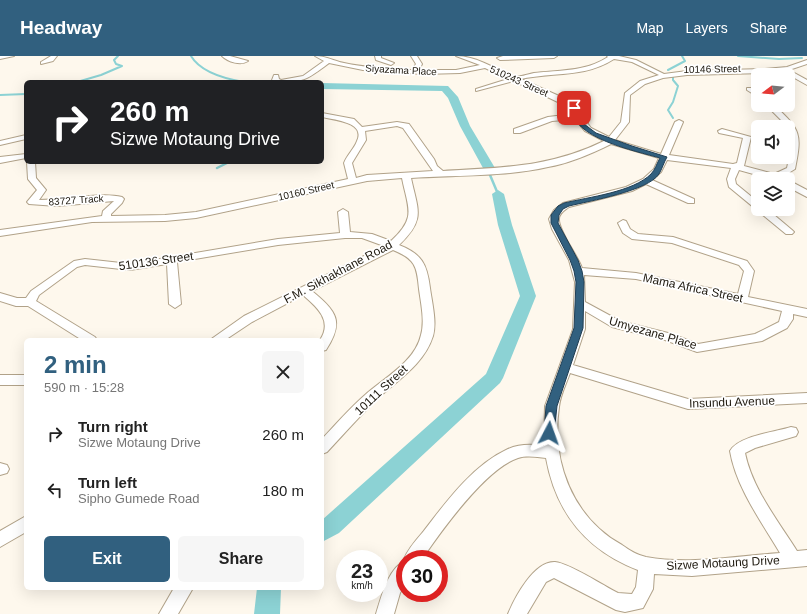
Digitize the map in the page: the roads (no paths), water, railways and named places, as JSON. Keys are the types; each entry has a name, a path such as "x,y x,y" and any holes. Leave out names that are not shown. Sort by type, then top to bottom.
{"street":[{"path":"0,58 11,56"},
{"path":"43,63 51,60 54,56"},
{"path":"225,56 232,60 245,61"},
{"name":"Siyazama Place","path":"318,56 363,68 452,72 485,66"},
{"path":"378,56 378,59 391,63"},
{"path":"414,56 419,63 414,71"},
{"name":"510243 Street","path":"459,56 565,102 574,108 584,128 610,141 663,157 738,166 758,172"},
{"path":"500,58 554,56"},
{"path":"478,90 534,75 587,71 600,66 612,56 634,61 661,74"},
{"path":"294,80 305,78 330,60"},
{"name":"10146 Street","path":"781,68 799,66 807,62"},
{"name":"10146 Street","path":"610,141 625,122 627,116 626,99 629,90 644,79 661,74 701,68 751,68"},
{"path":"795,76 807,82"},
{"path":"777,112 788,122 796,144 791,169 786,172"},
{"path":"324,116 350,120 355,122 360,129 362,140 347,161 347,169 353,180"},
{"path":"517,131 551,118 578,116"},
{"name":"Sizwe Motaung Drive","path":"679,122 656,174 646,182 621,191 566,205 557,212 554,223 572,256 578,271 580,282 579,328 552,406 549,433 551,452 556,474 568,506 585,528 604,544 618,553 647,565 680,568 800,559"},
{"path":"360,129 397,124 406,126 430,159 433,167 440,173"},
{"path":"722,131 747,137 738,166 731,180 732,185 751,201"},
{"path":"0,142 24,137"},
{"name":"10160 Street","path":"0,233 74,221 107,218 166,218 196,215 353,180 406,175 517,169 547,165 584,154 610,141"},
{"path":"0,160 24,156"},
{"name":"83727 Track","path":"31,164 32,179 42,190 32,202 57,203 113,197 119,199 118,203 106,213 107,218"},
{"name":"F.M. Sikhakhane Road","path":"219,338 248,319 392,246 406,232 414,215 413,201 406,175"},
{"path":"646,182 691,201"},
{"path":"795,187 807,194"},
{"path":"343,212 345,235"},
{"path":"770,216 789,232"},
{"path":"624,223 626,230 636,236 673,240 743,263 749,271 742,298"},
{"name":"510136 Street","path":"30,302 34,293 74,264 84,262 123,267 278,242 345,235 367,236 392,246"},
{"name":"10111 Street","path":"324,446 369,399 405,369 415,358 427,336 428,318 420,264 413,255 392,246"},
{"path":"172,260 175,304"},
{"name":"Mama Africa Street","path":"578,271 626,274 807,313"},
{"path":"305,291 325,308 331,316 331,327 328,340 324,345"},
{"path":"0,297 16,302 30,302 89,338"},
{"name":"Umyezane Place","path":"579,303 616,324 668,337 697,348 758,338 782,325 787,319 788,309"},
{"name":"Insundu Avenue","path":"566,367 688,404 807,398"},
{"path":"0,380 24,380"},
{"path":"791,432 774,438 742,445 737,451 737,455 743,474 800,559"},
{"path":"419,550 448,512 496,462 516,453 529,451 551,452"},
{"path":"0,540 24,524"},
{"path":"517,614 540,576 553,570 559,571 616,601 625,603 637,602 644,589 647,565"},
{"path":"385,614 392,590 396,584"},
{"path":"168,614 183,590"}],"waterway":[{"path":"84,80 101,75 122,66 116,64 114,60 118,56"},
{"path":"191,56 195,62 207,71 235,80"},
{"path":"668,70 685,61 682,56"},
{"path":"738,56 779,59 802,58"},
{"path":"673,74 673,80 678,86 673,102 668,110 673,118"},
{"path":"324,86 445,88 453,97 465,126 489,168"},
{"path":"0,95 24,94"},
{"path":"217,168 225,164"},
{"path":"490,175 498,194"},
{"path":"324,531 331,526 494,378 528,296 505,225 498,194"},
{"path":"267,614 269,590"}]}
